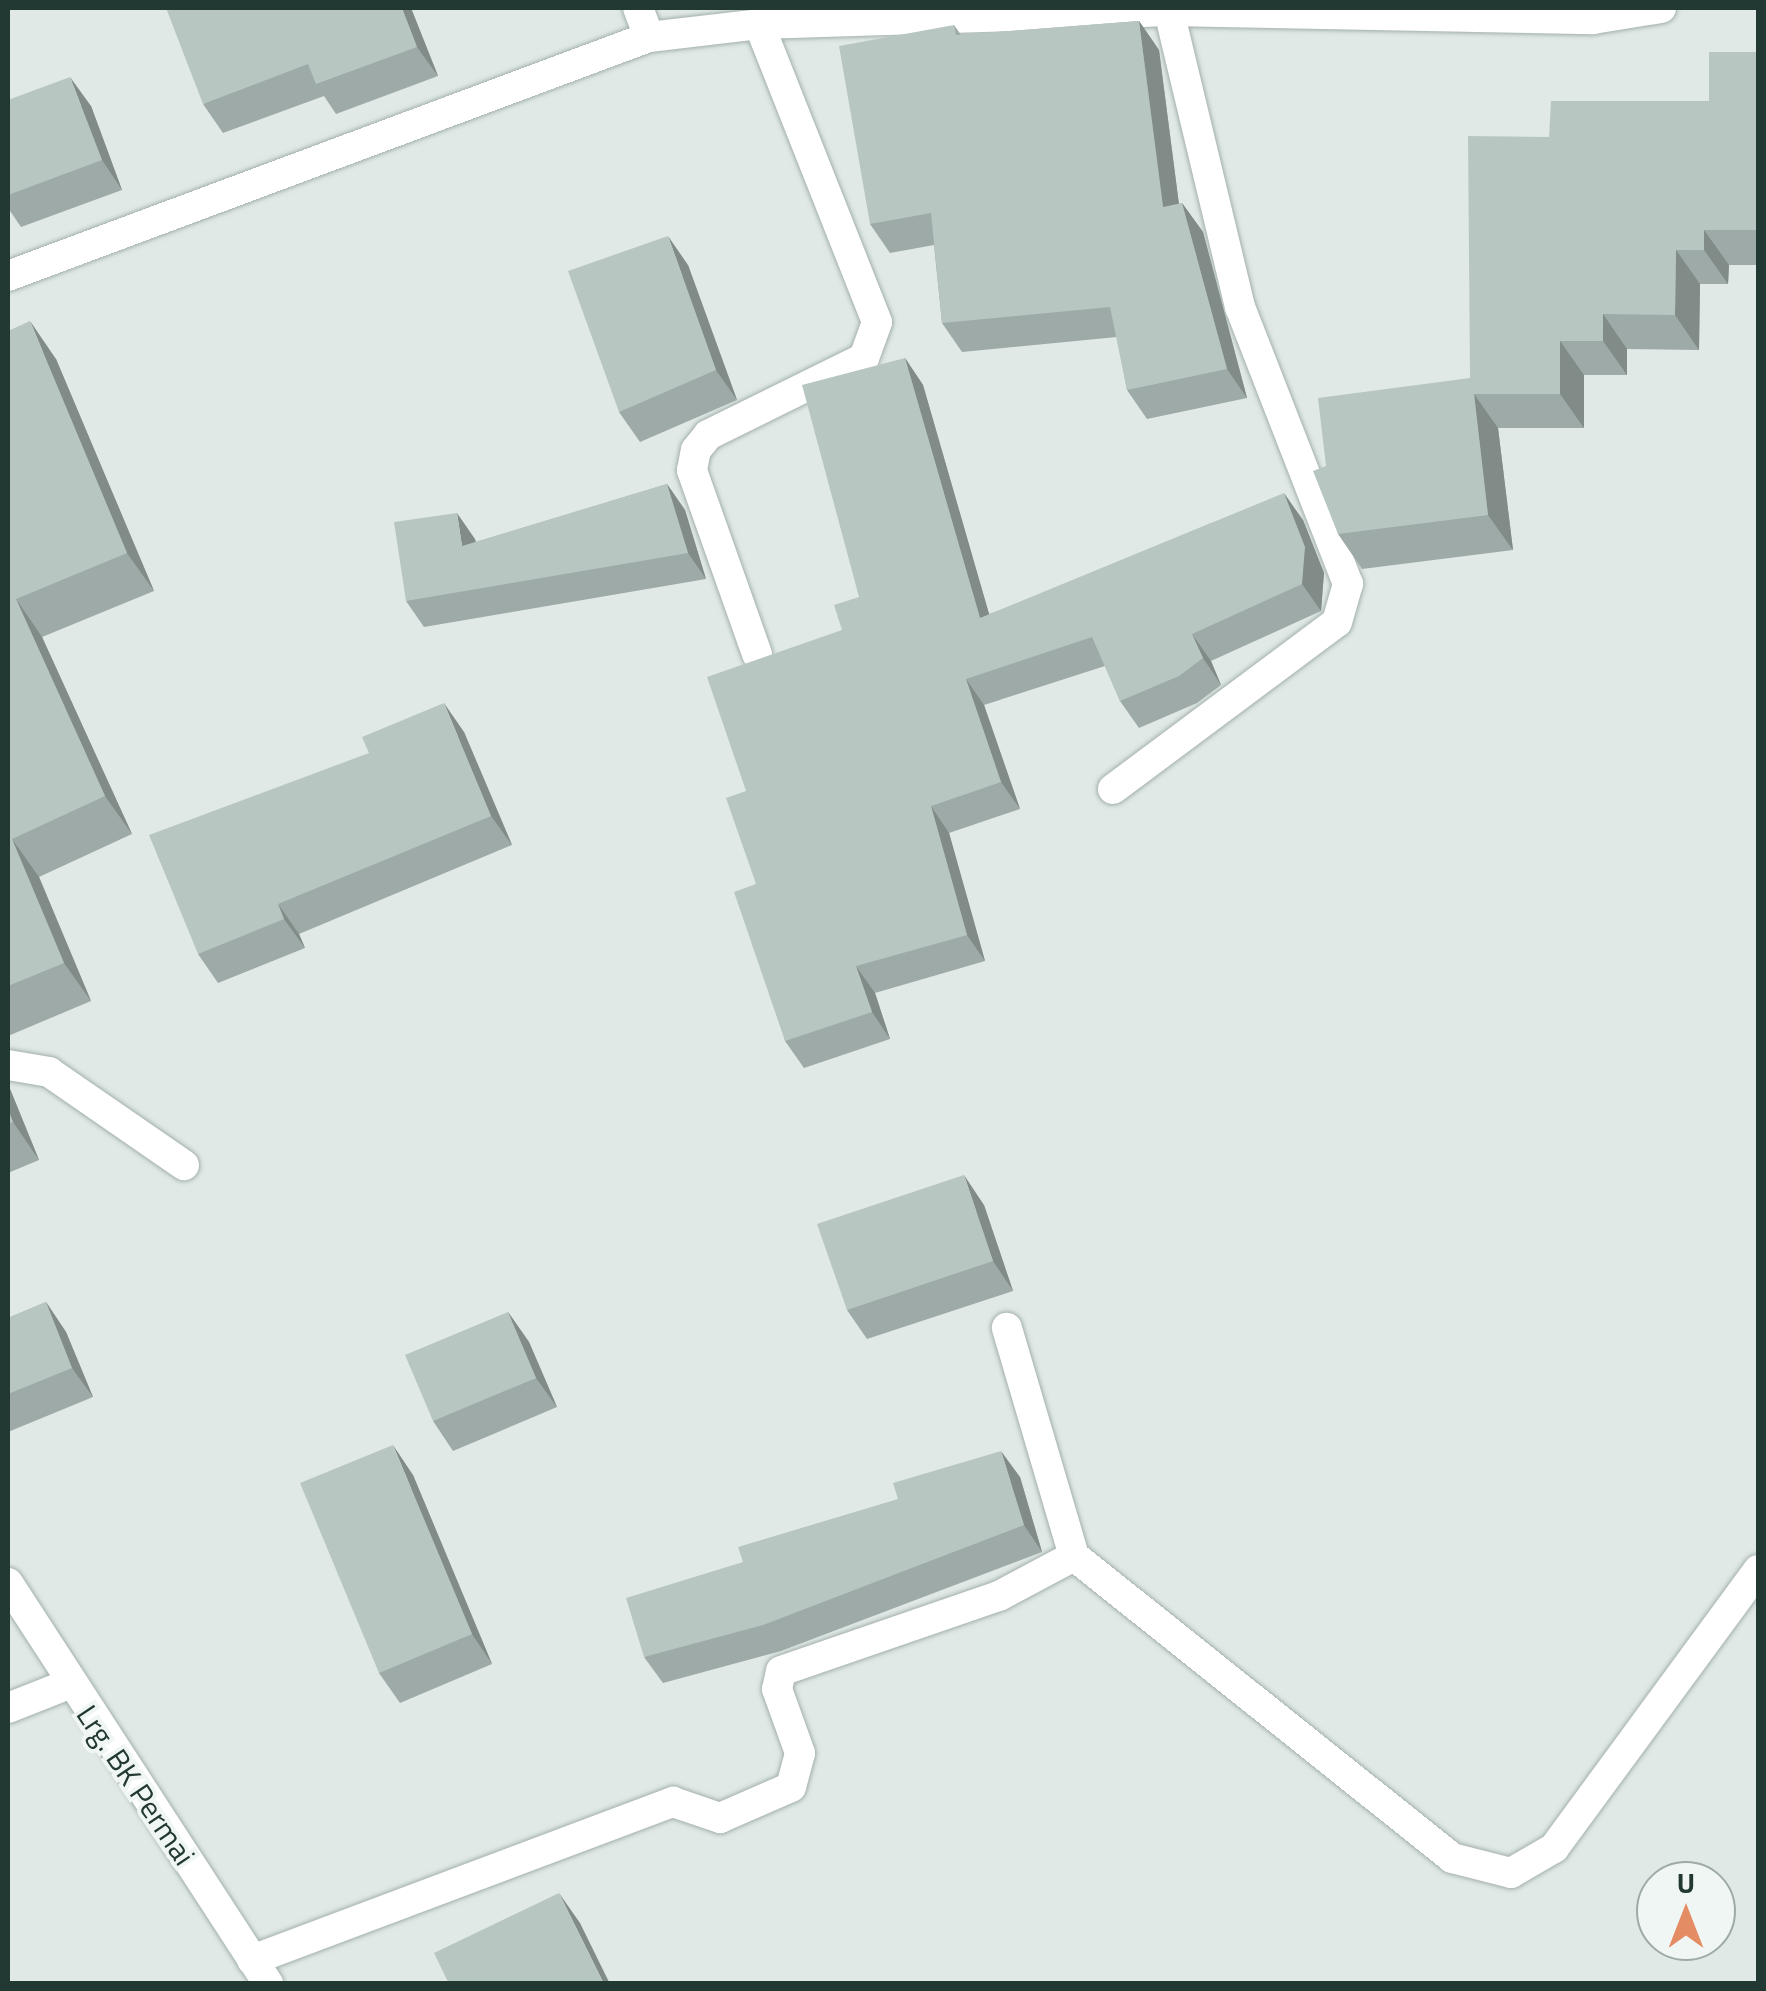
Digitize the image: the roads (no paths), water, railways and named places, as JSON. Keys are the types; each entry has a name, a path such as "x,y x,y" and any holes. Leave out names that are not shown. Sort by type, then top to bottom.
{"street":[{"path":"638,8 650,37"},
{"path":"8,276 650,37 759,24 1169,11 1593,19 1661,8"},
{"path":"1113,790 1337,622 1348,584 1240,308 1169,11"},
{"path":"756,654 692,470 696,450 708,434 864,358 877,322 759,24"},
{"path":"8,1065 49,1072 184,1165"},
{"path":"1007,1328 1074,1556 1452,1858 1512,1873 1554,1848 1758,1570"},
{"path":"260,1972 672,1802 720,1818 791,1787 800,1754 777,1689 781,1671 999,1596 1074,1556"},
{"name":"Lrg. BK Permai","path":"8,1583 69,1684 260,1972"},
{"path":"8,1708 69,1684"}]}
